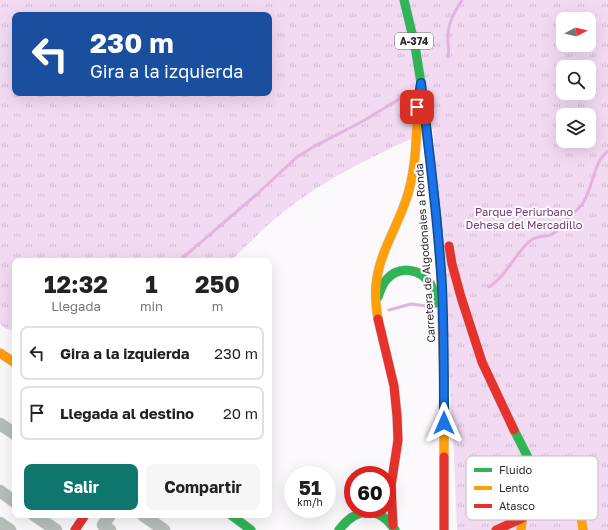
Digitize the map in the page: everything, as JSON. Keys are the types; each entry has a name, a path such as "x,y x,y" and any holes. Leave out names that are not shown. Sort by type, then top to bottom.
{"main road":[{"name":"Carretera de Algodonales a Ronda","path":"404,0 415,46 421,83 432,176 441,277 444,333 444,530"},
{"path":"392,466 397,445 398,426 396,402 393,381 378,328 374,292 377,273 410,191 417,132 417,107 421,83"},
{"path":"432,176 442,206 455,277 482,362 527,456"},
{"path":"376,303 380,289 384,281 390,275 403,270 417,272 424,276 434,291 444,333"},
{"path":"0,353 12,360"},
{"path":"75,530 83,518"},
{"path":"234,518 244,527 251,530"},
{"path":"339,530 348,518"},
{"path":"385,518 395,528"},
{"path":"393,518 395,528"},
{"path":"496,530 518,520"},
{"path":"522,530 523,520"},
{"path":"582,520 583,530"}],"street":[{"path":"0,424 12,432"},
{"path":"0,491 12,500"},
{"path":"38,518 56,530"},
{"path":"108,518 103,525 110,530"},
{"path":"147,518 164,530"},
{"path":"0,523 10,530"}],"green space":[{"name":"Parque Periurbano Dehesa del Mercadillo","path":"0,0 608,0 608,530 457,530 453,434 433,129 357,165 303,197 265,228 233,258 12,258 12,330 6,329 0,324"}],"waterway":[{"path":"448,57 449,25 462,0"},
{"path":"182,258 256,195 297,157 365,120 406,93"},
{"path":"489,287 501,277 524,246 532,239 553,234 580,207 589,190 596,168 603,156 608,151"},
{"path":"389,310 411,304 427,306"}],"traffic: fast":[{"path":"404,0 415,46 421,83 437,219 441,276"},
{"path":"378,297 383,284 391,275 397,272 410,270 427,279 433,289 436,303"},
{"path":"514,430 527,456"},
{"path":"339,530 353,517 360,513 367,512 382,516 395,530"},
{"path":"235,518 251,530"}],"traffic: slow":[{"path":"378,319 376,306 376,285 378,272 381,260 401,214 409,190 416,149 417,123"},
{"path":"441,276 444,379 444,457"},
{"path":"0,353 12,361"},
{"path":"521,530 523,520"},
{"path":"581,520 583,530"}],"traffic: jam":[{"path":"449,246 452,264 461,297 482,362 514,430"},
{"path":"378,319 394,386 397,416 398,440 391,486 393,525"},
{"path":"444,457 444,530"},
{"path":"75,530 83,518"},
{"path":"496,530 518,520"}],"route":[{"path":"417,107 421,83 437,219 442,285 444,333 444,423"}]}
